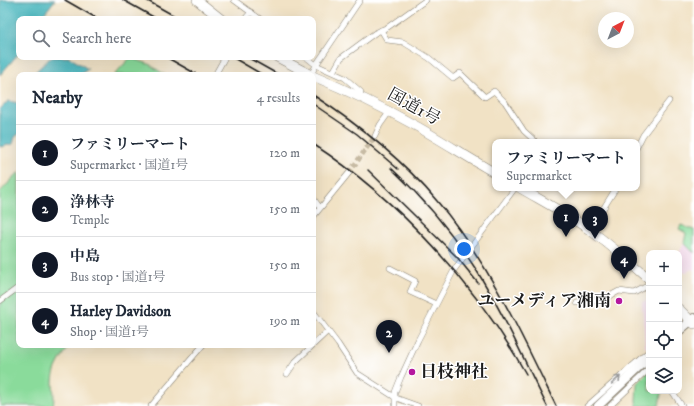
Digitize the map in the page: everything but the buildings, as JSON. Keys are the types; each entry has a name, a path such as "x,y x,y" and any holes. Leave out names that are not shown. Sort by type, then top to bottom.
{"highway":[{"path":"197,0 217,16"},
{"name":"国道1号","path":"283,60 306,72"},
{"name":"国道1号","path":"316,77 390,112 492,172"},
{"path":"525,191 590,230 646,275"},
{"path":"682,312 693,321"}],"main road":[{"path":"682,329 693,321"},
{"path":"598,406 646,361"}],"street":[{"path":"234,0 256,16"},
{"path":"313,72 316,65 360,0"},
{"path":"333,72 341,58 426,0"},
{"path":"247,16 251,12"},
{"path":"381,30 387,40 403,42 429,58 453,78 460,73 485,97 494,92 505,102 524,131 533,139"},
{"path":"217,72 223,60"},
{"path":"310,60 316,65 333,72 353,84 361,92 359,96"},
{"path":"640,141 670,101"},
{"path":"375,136 380,125 390,112"},
{"path":"316,213 349,173"},
{"path":"395,406 395,392 401,377 454,270 513,191"},
{"path":"590,230 612,191"},
{"path":"316,202 320,208"},
{"path":"390,268 415,281 410,292 436,304"},
{"path":"577,303 608,297 619,291 634,293 646,287"},
{"path":"0,301 16,288"},
{"path":"316,315 357,373 396,398 418,406"},
{"path":"316,342 328,330"},
{"path":"151,406 200,348"},
{"path":"287,374 295,362 309,348"},
{"path":"587,406 646,354"},
{"path":"610,406 646,372"},
{"path":"674,394 682,406"}],"shaded area":[{"path":"684,243 694,253 694,271 692,269 685,273 682,270 682,250 680,250"},
{"path":"646,300 646,347 645,347 642,302"}],"green space":[{"path":"128,60 136,60 149,64 161,72 117,72"},
{"path":"16,175 16,348 69,348 55,371 53,381 53,406 0,406 0,192"},
{"path":"681,225 694,230 694,253 684,243 686,233 679,229"},
{"path":"646,374 646,394 661,394 659,406 637,406 637,383"}],"water":[{"path":"0,0 55,0 42,16 16,16 16,56 0,75"},
{"path":"48,60 74,60 88,69 84,72 35,72"},
{"path":"8,101 16,102 16,136 13,144 0,147 0,109"}],"tunnel":[{"path":"349,173 375,136"}],"railway":[{"path":"65,0 93,16"},
{"path":"123,0 152,16"},
{"path":"146,0 175,16"},
{"path":"171,60 193,72"},
{"path":"237,60 258,72"},
{"path":"252,60 274,72"},
{"path":"316,97 347,118 395,157 424,186 455,224 472,248 503,300 556,406"},
{"path":"316,106 357,134 398,169"},
{"path":"316,146 345,166 375,191 405,218 433,247 484,309 526,374"},
{"path":"391,168 436,215 475,268 504,319 547,406"},
{"path":"368,170 457,257 478,283"}],"place":[{"name":"ファミリーマート","path":"566,237"},
{"name":"中島","path":"595,239"},
{"name":"Harley Davidson","path":"624,279"},
{"name":"ユーメディア湘南","path":"619,301"},
{"name":"浄林寺","path":"389,353"},
{"name":"日枝神社","path":"412,372"}]}
